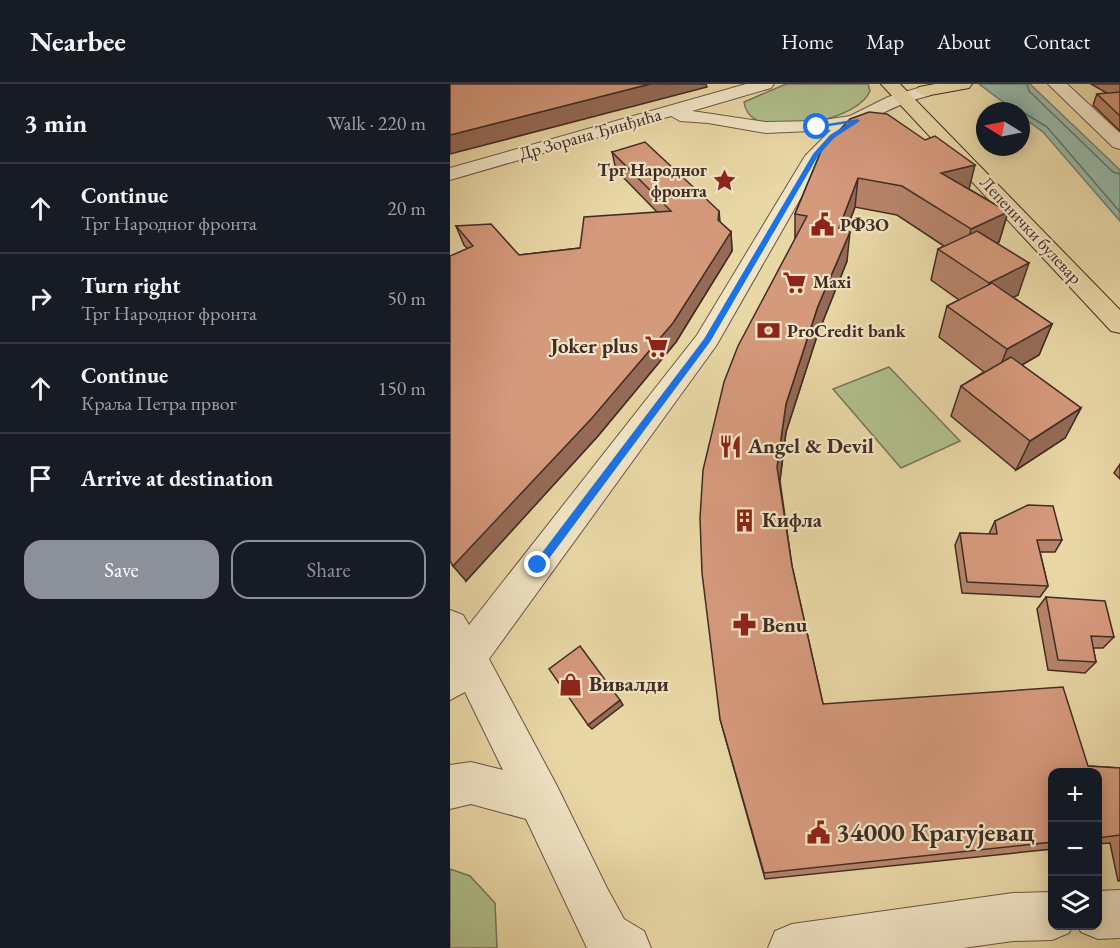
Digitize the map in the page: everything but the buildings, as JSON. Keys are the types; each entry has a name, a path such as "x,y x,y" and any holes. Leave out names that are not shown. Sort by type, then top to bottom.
{"main road":[{"path":"921,87 958,85"},
{"path":"921,87 940,105"},
{"name":"Лепенички булевар","path":"896,90 1120,325"},
{"path":"858,120 880,118 898,121 946,141"}],"street":[{"name":"Др Зорана Ђинђића","path":"450,174 765,84"},
{"path":"1056,84 1120,143"},
{"path":"613,944 542,801 456,655 707,340 792,162 815,156 832,137 896,90 921,87"},
{"path":"744,90 738,97 736,106 739,114 792,162"},
{"path":"645,119 702,116 754,126 796,129 858,120"},
{"path":"450,787 471,783 542,801"},
{"path":"1102,915 1120,914"},
{"path":"792,948 1013,917 1048,916"}],"green space":[{"path":"786,84 868,84 870,91 863,101 851,109 818,121 800,124 767,124 756,120 746,110 744,102"},
{"path":"889,367 960,441 901,468 833,389"},
{"path":"450,869 470,876 495,903 497,948 450,948"}],"water":[{"path":"979,84 1030,84 1120,170 1120,221 1043,132 1030,123 1030,102 1003,102"}],"place":[{"name":"Трг Народног фронта","path":"725,180"},
{"name":"РФЗО","path":"822,225"},
{"name":"Maxi","path":"795,282"},
{"name":"ProCredit bank","path":"769,331"},
{"name":"Joker plus","path":"656,346"},
{"name":"Angel & Devil","path":"730,446"},
{"name":"Кифла","path":"744,520"},
{"name":"Benu","path":"744,625"},
{"name":"Вивалди","path":"571,684"},
{"name":"34000 Крагујевац","path":"818,832"}],"route":[{"path":"538,565 707,340 815,156 832,137 858,120 817,127"}]}
